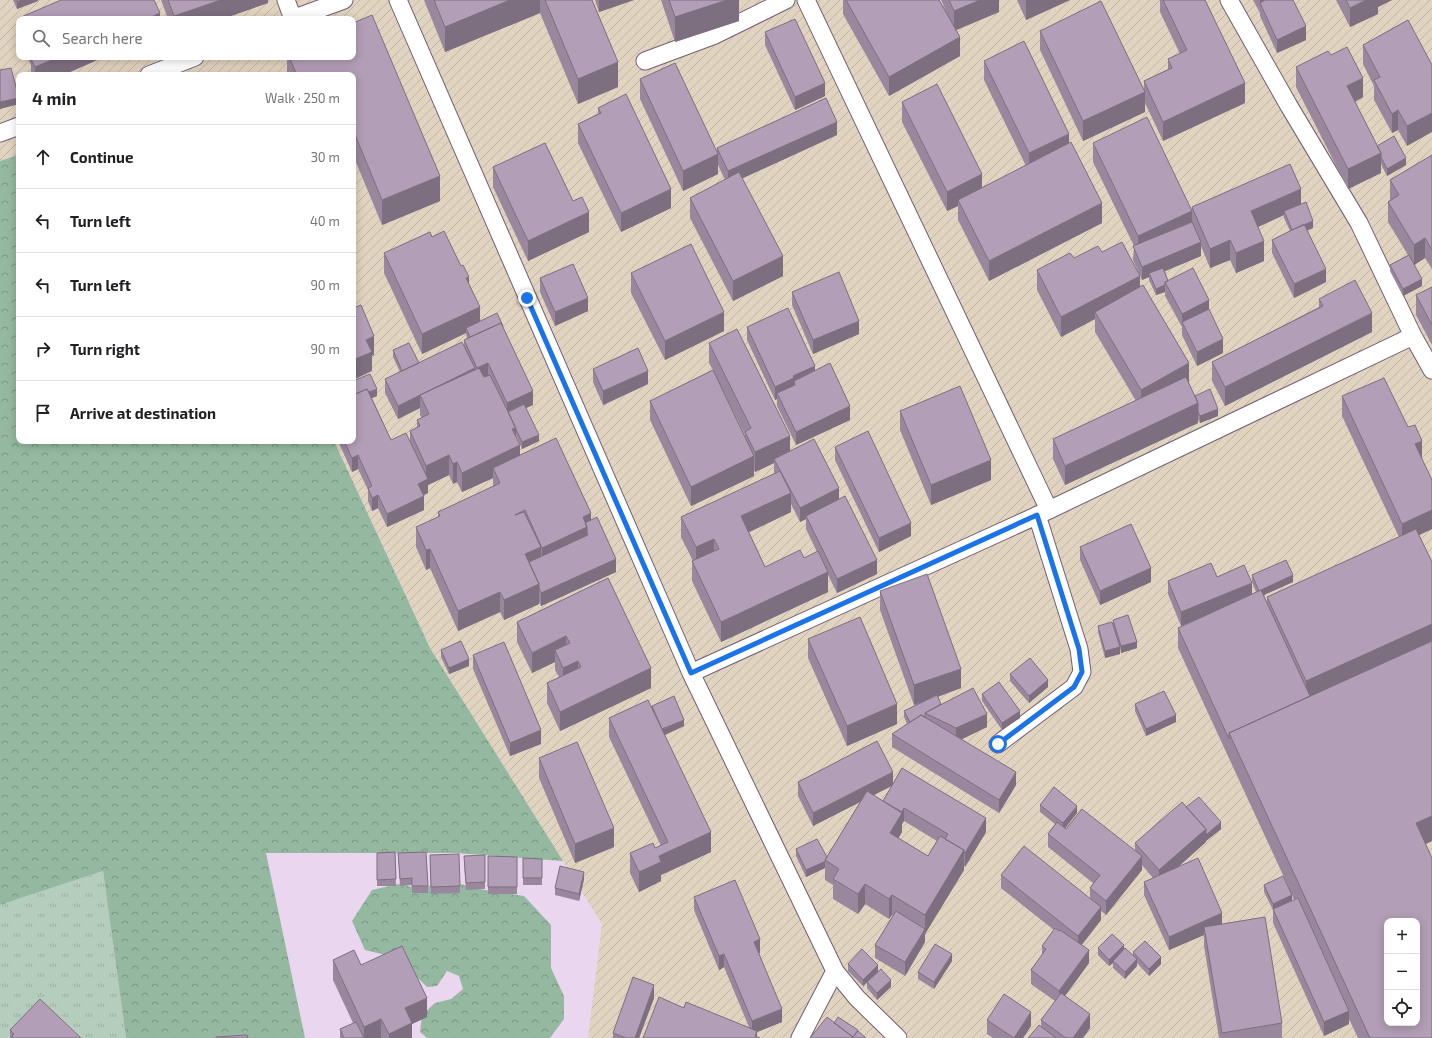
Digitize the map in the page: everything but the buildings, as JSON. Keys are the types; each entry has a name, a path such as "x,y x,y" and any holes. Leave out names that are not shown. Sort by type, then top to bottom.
{"lane":[{"path":"286,0 292,16"},
{"path":"301,16 344,0"},
{"path":"398,0 691,673 835,971 857,998 898,1038"},
{"path":"645,61 715,35 786,0"},
{"path":"806,0 1043,512 1079,649 1082,672 1074,687 998,744"},
{"path":"1229,0 1289,106 1359,223 1413,336 1432,370"},
{"path":"157,72 187,60"},
{"path":"0,132 16,127"},
{"path":"691,673 1043,512 1413,336"},
{"path":"800,1038 835,971"}],"shaded area":[{"path":"0,0 1432,0 1432,1038 588,1038 602,924 430,648 335,444 356,444 356,72 16,72 16,156 0,161"}],"green space":[{"path":"16,156 16,444 335,444 430,648 563,861 455,853 266,853 305,1038 126,1038 103,871 0,905 0,161"},
{"path":"103,871 126,1038 0,1038 0,905"},
{"path":"443,879 478,889 524,896 551,925 551,968 564,996 564,1019 550,1038 427,1038 420,1032 422,1015 435,1003 451,999 463,989 459,976 447,971 437,986 427,987 414,974 390,956 365,950 352,921 372,890 398,884 423,889"}],"route":[{"path":"527,298 691,673 1037,515 1079,649 1082,672 1074,687 998,744"}]}
